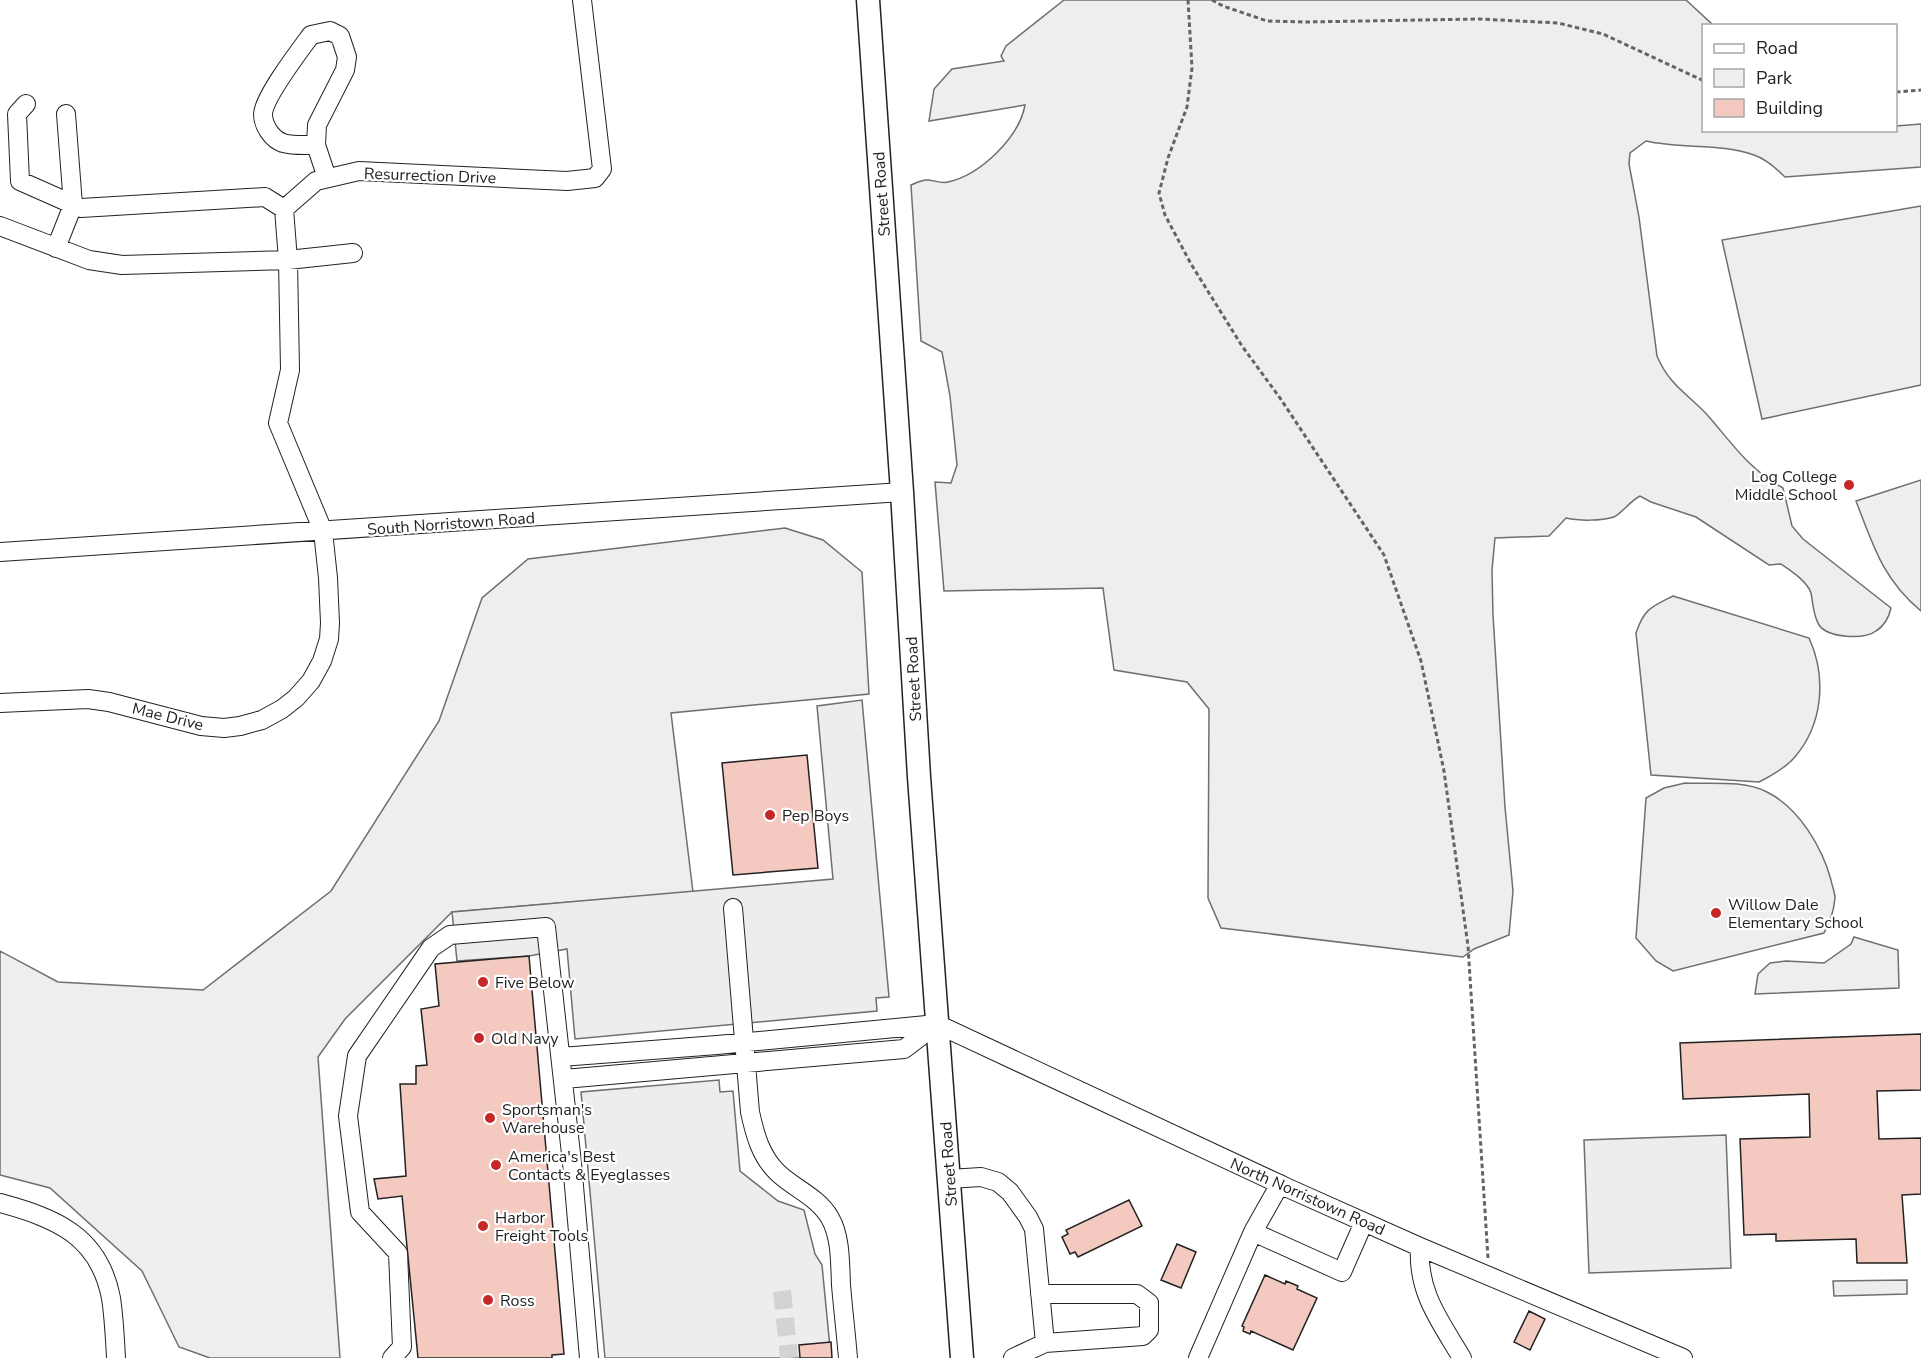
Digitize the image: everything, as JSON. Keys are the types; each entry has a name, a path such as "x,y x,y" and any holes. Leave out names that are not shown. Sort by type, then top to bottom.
{"main road":[{"name":"Street Road","path":"868,0 920,789 962,1358"}],"street":[{"name":"Resurrection Drive","path":"284,210 316,181 359,171 567,181 595,178 602,169 582,0"},
{"path":"316,145 284,143 275,138 264,124 263,112 275,88 311,35 330,31 340,36 347,57 345,70 318,125 316,145 327,178"},
{"path":"26,104 17,114 20,181 73,205 81,208 265,197 284,210 288,260 290,370 278,423 323,531"},
{"path":"56,248 73,205 66,114"},
{"path":"0,226 90,260 122,265 288,260 353,253"},
{"name":"South Norristown Road","path":"0,552 902,492"},
{"name":"Mae Drive","path":"0,704 88,699 109,702 201,726 224,728 262,720 296,698 311,681 322,661 329,639 330,623 323,531"},
{"path":"733,908 746,1042 750,1112 755,1137 779,1174 819,1204 830,1218 840,1262 848,1358"},
{"path":"392,1358 402,1347 398,1252 360,1212 348,1116 357,1056 431,948 450,935 546,927 564,1079 589,1358"},
{"path":"561,1056 746,1042 937,1023"},
{"path":"564,1079 904,1049 937,1023"},
{"name":"North Norristown Road","path":"937,1023 1364,1222 1683,1358"},
{"path":"949,1179 981,1177 998,1182 1019,1203 1034,1229 1045,1342"},
{"path":"1198,1358 1253,1232 1280,1184"},
{"path":"0,1203 35,1212 56,1221 68,1229 90,1251 108,1285 116,1358"},
{"path":"1253,1232 1342,1272 1364,1222"},
{"path":"1420,1247 1421,1280 1427,1299 1462,1358"},
{"path":"1013,1358 1045,1342 1143,1336 1149,1330 1149,1303 1137,1294 1040,1294"}],"path":[{"path":"1188,0 1192,68 1187,107 1168,158 1159,193 1165,214 1191,264 1242,346 1294,418 1384,555 1421,661 1444,771 1468,946 1489,1275"},
{"path":"1212,0 1267,21 1480,19 1558,23 1603,34 1702,80"},
{"path":"1897,92 1921,90"}],"green space":[{"path":"1064,0 1686,0 1712,24 1702,24 1702,132 1897,132 1897,126 1921,124 1921,167 1785,177 1771,164 1742,151 1646,141 1630,153 1629,164 1639,217 1657,356 1662,367 1743,457 1771,481 1783,488 1792,526 1803,539 1891,608 1884,624 1879,629 1863,636 1830,633 1817,621 1809,589 1802,580 1781,564 1769,565 1696,517 1640,496 1614,517 1590,520 1566,518 1549,536 1495,538 1492,570 1493,615 1505,807 1513,891 1509,935 1474,949 1463,957 1221,928 1208,898 1209,709 1187,682 1114,670 1103,588 944,591 935,482 951,483 957,465 950,396 942,352 921,341 911,185 925,180 945,182 973,172 996,153 1015,130 1025,105 929,121 934,89 952,69 1004,61 1001,56 1006,46"},
{"path":"1921,206 1921,385 1762,419 1722,240"},
{"path":"1921,480 1921,611 1897,587 1888,574 1874,547 1856,501"},
{"path":"785,528 823,540 862,572 869,694 671,713 693,892 452,912 345,1019 318,1057 340,1358 210,1358 179,1347 142,1271 50,1188 0,1175 0,951 58,982 203,990 331,891 439,721 482,598 528,559"},
{"path":"1673,596 1809,638 1815,653 1820,684 1816,716 1811,731 1804,745 1790,762 1759,782 1651,775 1636,633 1649,610"},
{"path":"1685,783 1727,783 1758,788 1779,799 1799,818 1822,855 1835,894 1833,911 1824,933 1673,971 1656,961 1636,938 1646,798 1664,788"},
{"path":"1854,937 1898,950 1899,988 1755,994 1758,974 1770,963 1786,961 1824,963 1851,944"}],"shaded area":[{"path":"862,700 889,997 876,998 877,1011 575,1039 567,949 529,956 457,961 452,912 833,879 817,706"},
{"path":"719,1080 720,1092 733,1091 740,1171 778,1201 804,1210 815,1254 822,1265 831,1358 605,1358 581,1092"},
{"path":"1726,1135 1731,1268 1589,1273 1584,1140"},
{"path":"1907,1280 1907,1294 1834,1296 1833,1281"}],"building":[{"name":"Pep Boys","path":"807,755 818,868 733,875 722,763"},
{"path":"529,956 564,1354 552,1355 552,1358 418,1358 402,1196 378,1199 374,1179 406,1176 400,1084 416,1084 416,1066 427,1065 421,1009 439,1006 435,964"},
{"path":"1921,1034 1921,1090 1877,1091 1879,1139 1921,1138 1921,1194 1902,1195 1907,1263 1857,1263 1856,1239 1776,1241 1776,1234 1744,1235 1740,1139 1810,1137 1809,1094 1683,1099 1680,1043"},
{"path":"1129,1200 1142,1226 1078,1257 1075,1252 1070,1254 1062,1237 1068,1234 1066,1230"},
{"path":"1177,1244 1196,1252 1181,1288 1161,1280"},
{"path":"1265,1275 1285,1284 1286,1281 1298,1286 1297,1289 1317,1298 1293,1350 1251,1331 1250,1334 1243,1331 1242,1326"},
{"path":"1529,1311 1545,1319 1530,1350 1514,1342"},
{"path":"831,1342 832,1358 800,1358 799,1345"}],"tunnel":[{"path":"782,1291 789,1358"}],"place":[{"name":"Log College Middle School","path":"1849,485"},
{"name":"Pep Boys","path":"770,815"},
{"name":"Willow Dale Elementary School","path":"1716,913"},
{"name":"Five Below","path":"483,982"},
{"name":"Old Navy","path":"479,1038"},
{"name":"Sportsman's Warehouse","path":"490,1118"},
{"name":"America's Best Contacts & Eyeglasses","path":"496,1165"},
{"name":"Harbor Freight Tools","path":"483,1226"},
{"name":"Ross","path":"488,1300"}]}
